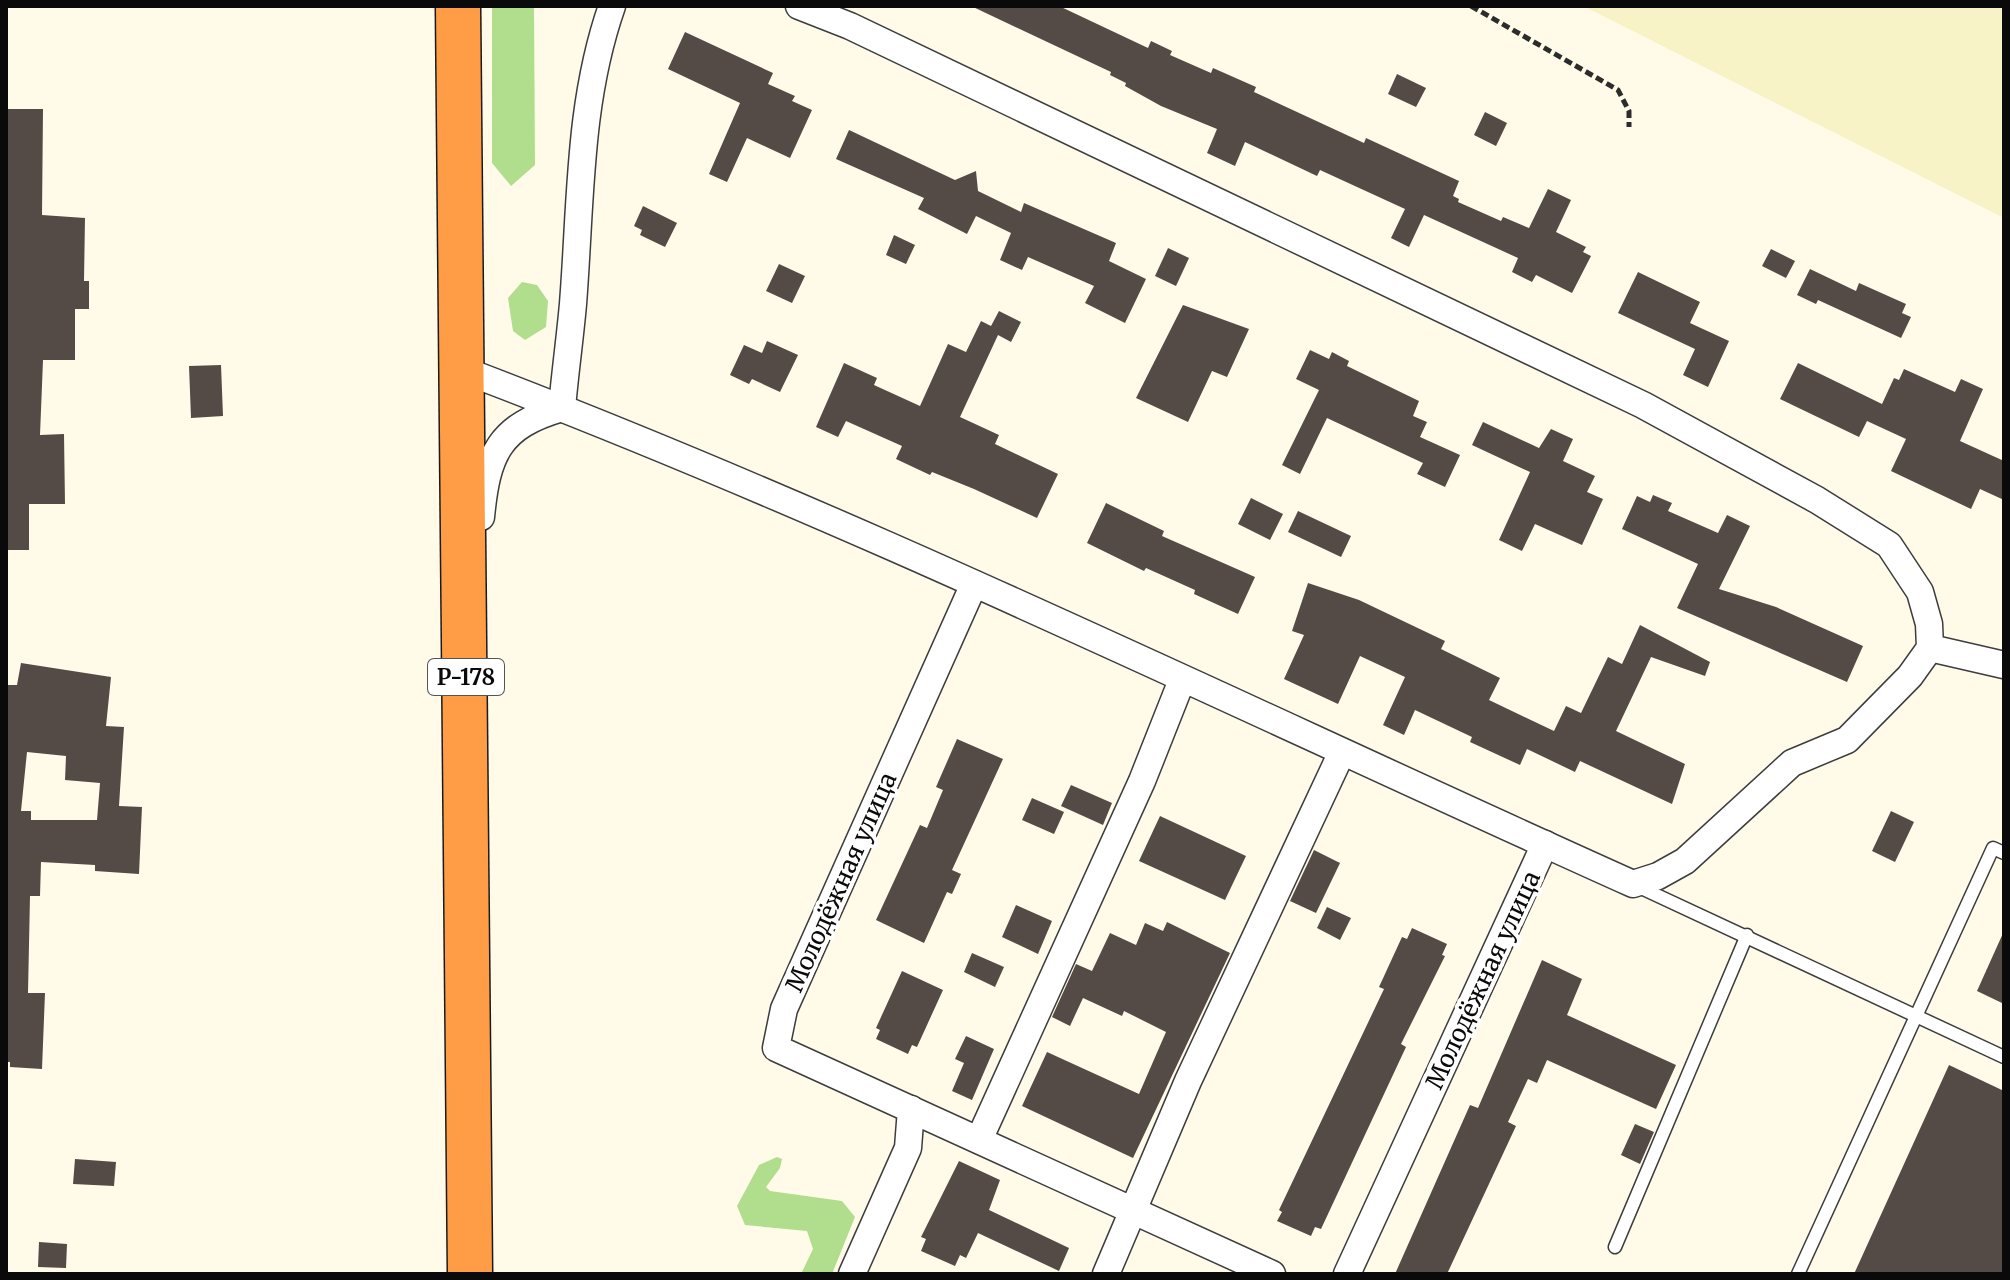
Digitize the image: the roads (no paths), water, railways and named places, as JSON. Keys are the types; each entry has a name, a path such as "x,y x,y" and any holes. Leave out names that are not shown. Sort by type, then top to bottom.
{"highway":[{"name":"Р-178","path":"458,6 470,1274"}],"street":[{"path":"465,664 484,484 495,452 509,431 529,417 562,408 573,305 582,139 601,35 612,6"},
{"path":"799,6 864,32 1643,405 1817,500 1889,545 1920,592 1929,624 1930,648 1910,676 1847,740 1792,763 1685,861 1658,876 1633,884 1545,844"},
{"name":"Молодёжная улица","path":"463,370 562,408 974,584 1545,844 1347,1274"},
{"name":"Молодёжная улица","path":"974,584 784,1009 776,1048 1272,1274"},
{"path":"1930,648 2004,665"},
{"path":"979,1140 1142,781 1182,680"},
{"path":"1106,1274 1188,1081 1342,752"},
{"path":"852,1274 908,1148 911,1109"}],"lane":[{"path":"1798,1274 1993,848 2004,853"},
{"path":"1633,884 2004,1057"},
{"path":"1615,1247 1747,935"}]}
